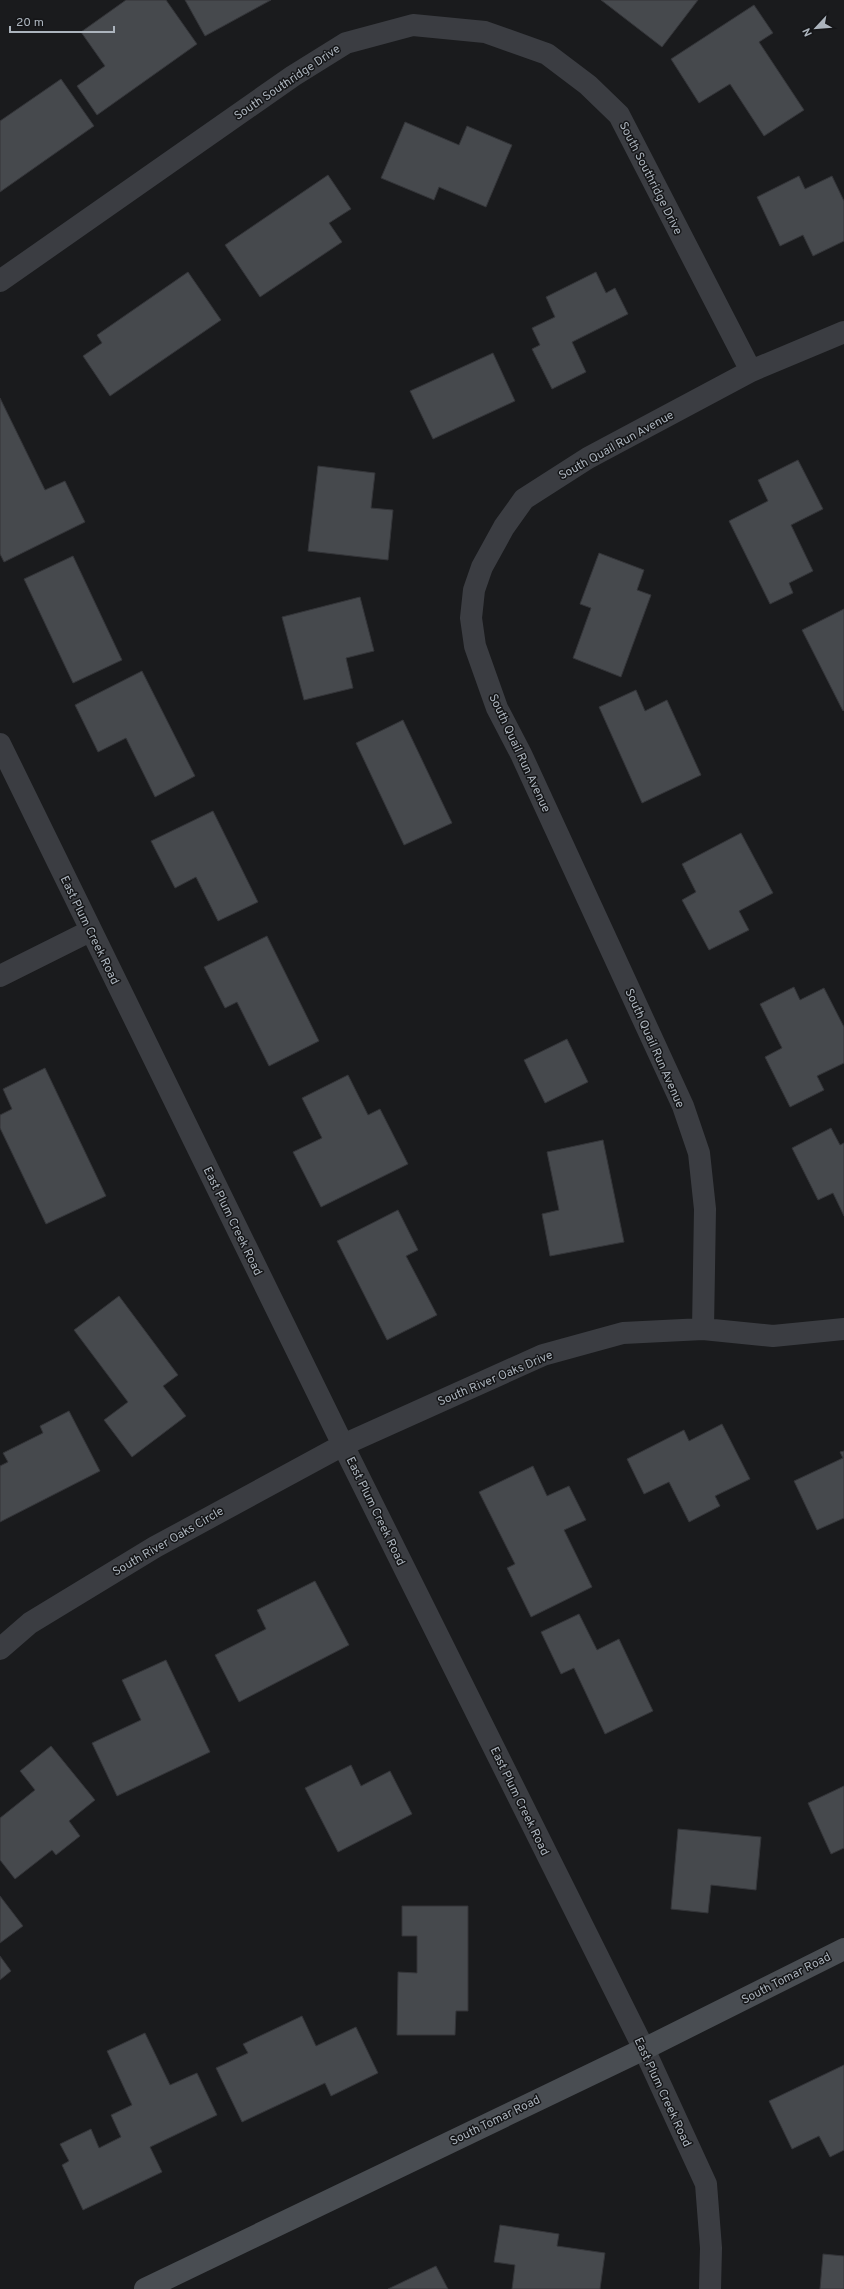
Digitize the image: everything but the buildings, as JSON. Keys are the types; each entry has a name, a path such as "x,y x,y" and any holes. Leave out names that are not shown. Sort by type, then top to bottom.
{"street":[{"name":"South Southridge Drive","path":"0,281 293,76 346,43 413,25 485,32 547,54 588,84 619,116 751,371"},
{"name":"South Quail Run Avenue","path":"703,1329 705,1209 699,1153 683,1106 521,754 497,708 475,646 471,618 474,590 482,567 504,527 524,499 588,458 751,371 843,334"},
{"name":"East Plum Creek Road","path":"0,744 343,1445 644,2049 706,2184 711,2248 710,2289"},
{"path":"0,976 90,930"},
{"name":"South River Oaks Drive","path":"343,1445 543,1355 623,1333 703,1329 773,1336 844,1329"},
{"name":"South River Oaks Circle","path":"0,1648 30,1623 155,1547 343,1445"},
{"name":"South Tomar Road","path":"145,2289 644,2049 844,1949"}]}
